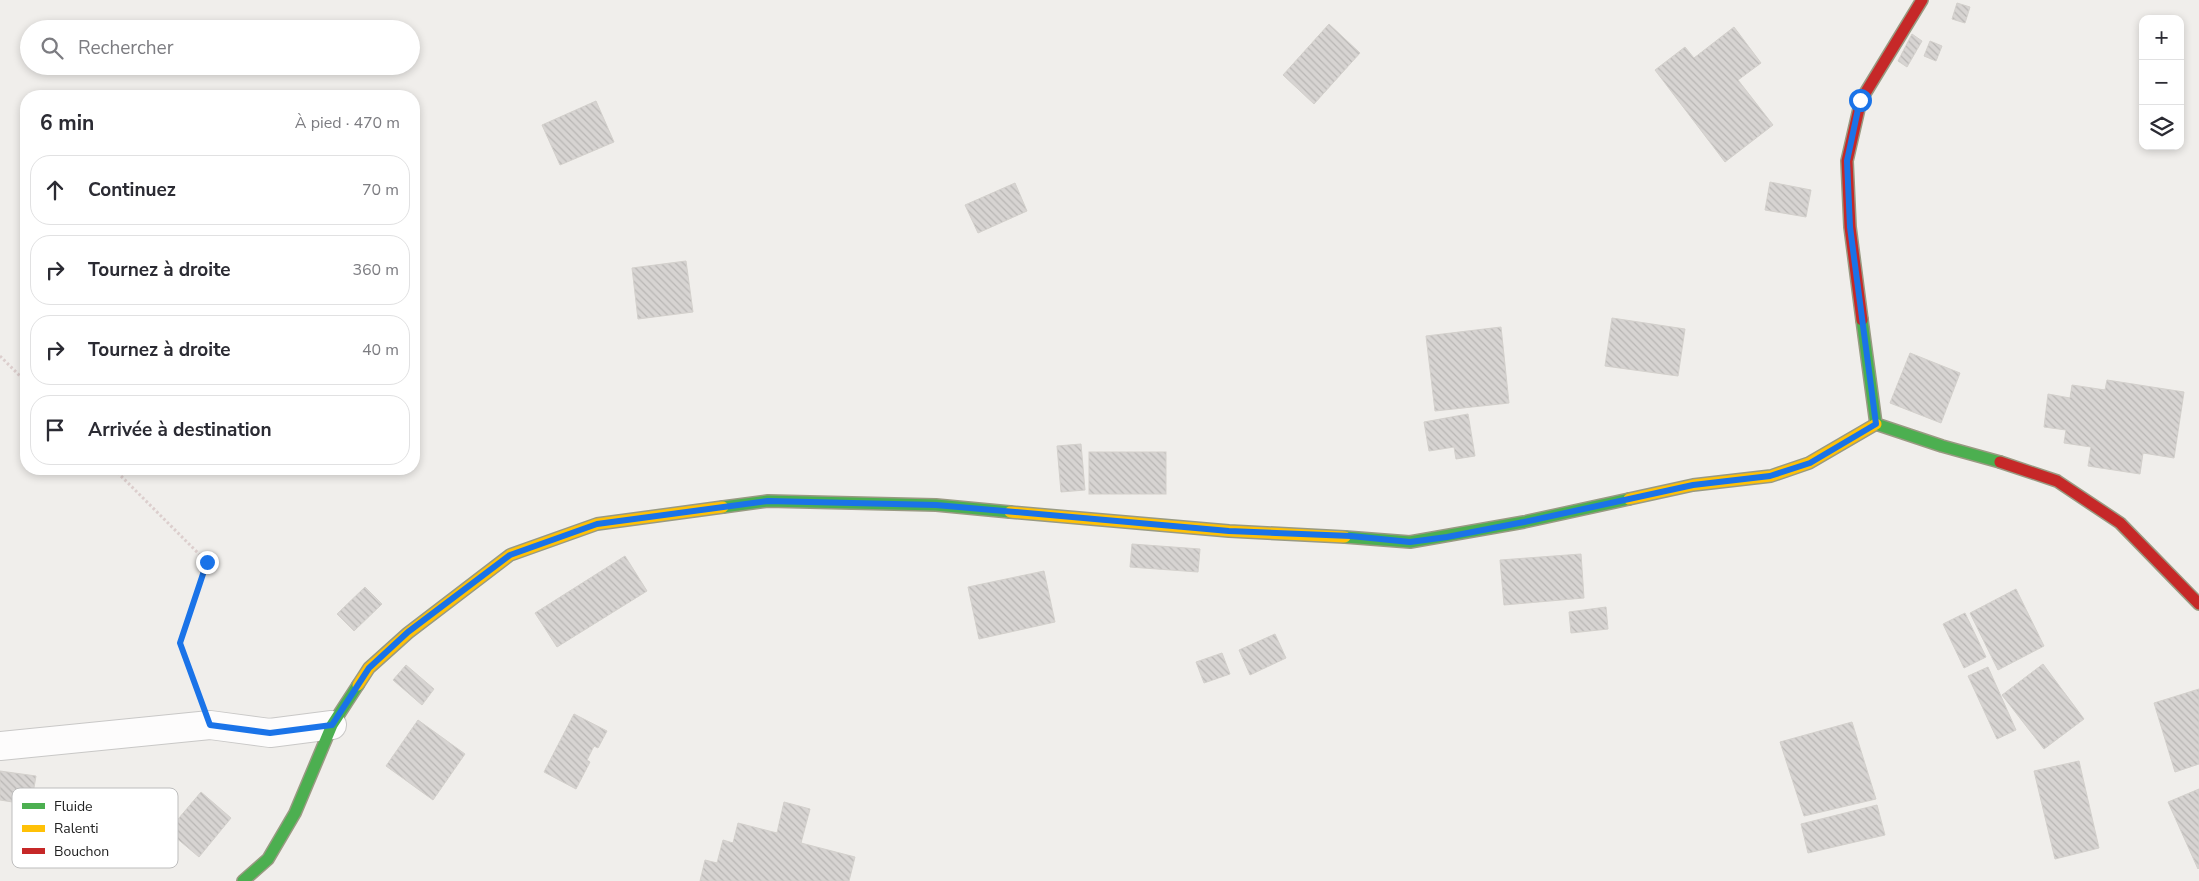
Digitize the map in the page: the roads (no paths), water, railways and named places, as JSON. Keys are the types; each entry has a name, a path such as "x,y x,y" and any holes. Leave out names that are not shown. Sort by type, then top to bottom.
{"street":[{"path":"1876,424 1850,227 1847,161 1860,100 1922,0"},
{"path":"243,881 268,859 295,814 332,725 369,668 408,632 510,555 597,524 768,501 936,505 1229,531 1351,536 1410,542 1524,522 1693,485 1770,476 1810,463 1876,424 2057,481 2120,523 2199,604"},
{"path":"0,746 210,725 270,733 332,725"}]}
